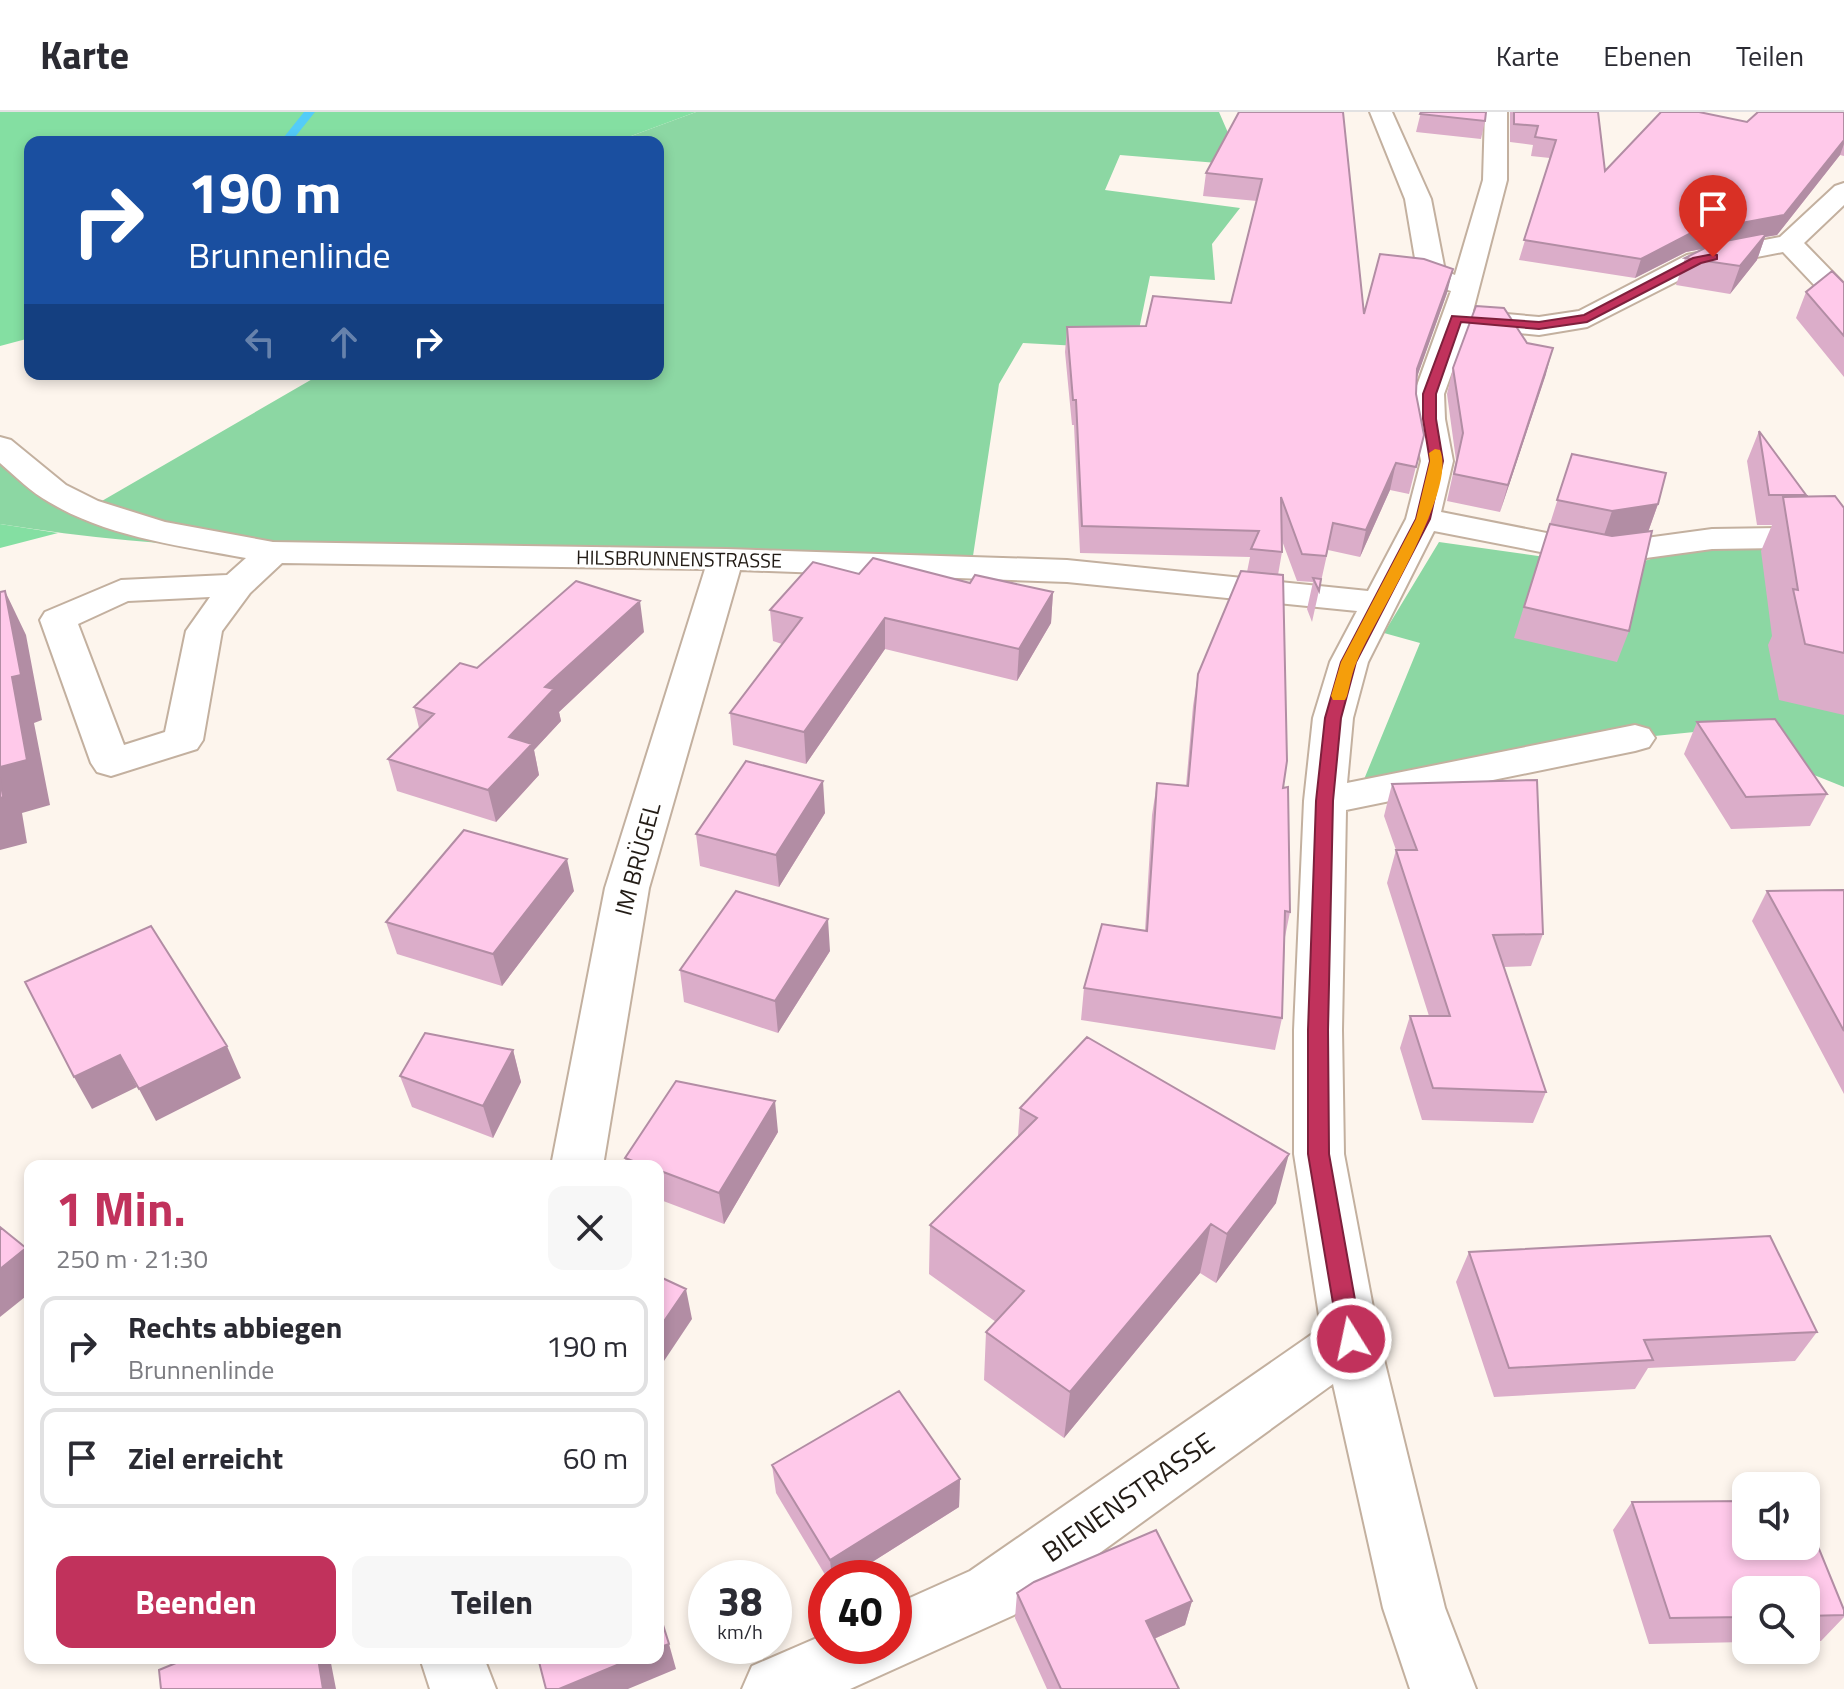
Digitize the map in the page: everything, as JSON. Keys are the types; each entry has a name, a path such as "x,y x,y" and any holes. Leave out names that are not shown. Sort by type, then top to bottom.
{"street":[{"path":"1381,112 1418,199 1432,276 1466,287"},
{"path":"1443,1689 1414,1608 1351,1339 1319,1154 1318,1030 1325,801 1333,718 1349,662 1423,519 1437,461 1429,419 1429,394 1457,318 1495,180 1496,112"},
{"path":"1457,318 1539,326 1587,318 1697,261 1789,243 1843,200"},
{"path":"1789,243 1844,300"},
{"name":"HILSBRUNNENSTRASSE","path":"0,447 60,495 88,509 208,540 273,552 726,559 1067,571 1382,603"},
{"path":"1423,519 1602,554 1712,539 1844,537"},
{"path":"237,585 121,591 58,620 111,763 183,740 204,631 237,585 273,552"},
{"name":"IM BRÜGEL","path":"578,1160 627,888 726,559"},
{"path":"1325,801 1635,738"},
{"name":"BIENENSTRASSE","path":"912,1629 992,1593 1351,1339"},
{"path":"454,1664 463,1689"},
{"path":"775,1689 832,1664"}],"green space":[{"path":"0,112 696,112 631,136 24,136 24,340 0,346"},
{"path":"696,112 1219,112 1242,165 1120,155 1105,190 1240,208 1212,244 1215,280 1150,276 1135,349 1023,343 999,384 973,556 592,556 348,552 174,544 0,524 0,444 88,509 311,380 664,380 664,136 631,136"},
{"path":"0,524 58,533 0,548"},
{"path":"1844,537 1844,787 1704,731 1635,738 1358,794 1420,643 1384,633 1439,542 1623,568 1712,539"}],"building":[{"path":"1239,112 1343,112 1364,314 1380,254 1424,259 1453,269 1417,369 1416,394 1424,435 1416,467 1396,463 1366,530 1333,523 1326,556 1302,554 1281,497 1282,552 1251,549 1259,531 1082,526 1076,400 1073,400 1067,327 1146,326 1153,296 1231,303 1262,179 1206,173"},
{"path":"1421,112 1486,112 1485,121"},
{"path":"1514,112 1598,112 1605,171 1661,112 1699,112 1747,122 1758,112 1844,112 1844,140 1784,215 1693,232 1641,259 1524,240 1556,140 1535,137 1538,126 1514,124"},
{"path":"1767,233 1740,266 1685,258 1715,243"},
{"path":"1832,271 1844,283 1844,336 1806,292"},
{"path":"1476,306 1504,308 1527,343 1553,348 1508,485 1454,474 1463,433 1453,368"},
{"path":"1759,431 1806,495 1769,495"},
{"path":"1572,454 1666,473 1658,504 1612,511 1557,500"},
{"path":"1835,496 1844,508 1844,653 1805,644 1793,589 1798,590 1783,497"},
{"path":"1550,524 1612,536 1652,531 1629,631 1524,607"},
{"path":"873,558 970,583 975,575 1053,592 1019,649 885,618 804,732 730,713 802,618 770,610 813,562 859,574"},
{"path":"1241,571 1283,575 1287,761 1283,788 1288,787 1290,912 1285,911 1282,1018 1084,988 1102,924 1147,931 1157,783 1188,786 1198,674"},
{"path":"1313,578 1321,579 1319,591"},
{"path":"576,581 640,601 545,687 554,689 509,737 532,744 488,790 388,759 434,714 414,707 460,663 477,668"},
{"path":"5,591 21,675 12,677 27,760 0,767 0,592"},
{"path":"1775,719 1827,794 1746,797 1697,722"},
{"path":"746,761 823,781 776,855 696,834"},
{"path":"1537,780 1543,934 1493,935 1546,1092 1433,1088 1410,1016 1450,1016 1396,850 1417,850 1392,784"},
{"path":"464,830 567,859 493,954 386,922"},
{"path":"1844,890 1844,1031 1767,891"},
{"path":"736,891 828,919 775,1001 680,970"},
{"path":"151,926 227,1046 139,1089 120,1055 74,1077 25,982"},
{"path":"425,1033 513,1050 483,1106 400,1076"},
{"path":"1087,1037 1289,1154 1227,1234 1211,1224 1070,1392 986,1332 1024,1291 930,1225 1037,1118 1020,1108"},
{"path":"676,1081 775,1101 719,1193 664,1172 664,1160 625,1158"},
{"path":"0,1227 24,1250 0,1269"},
{"path":"1770,1236 1817,1332 1644,1340 1653,1360 1509,1368 1469,1252"},
{"path":"664,1279 686,1289 664,1321"},
{"path":"899,1391 960,1479 830,1560 772,1465"},
{"path":"1732,1501 1732,1560 1820,1560 1820,1551 1844,1615 1820,1616 1820,1576 1732,1576 1732,1617 1670,1618 1632,1502"},
{"path":"1156,1530 1192,1601 1146,1621 1179,1689 1061,1689 1017,1593 1034,1582"},
{"path":"664,1628 669,1644 664,1646"},
{"path":"174,1664 319,1664 323,1689 161,1689 159,1670"},
{"path":"540,1664 619,1664 559,1689 546,1689"}],"waterway":[{"path":"290,136 310,112"}],"slow traffic":[{"path":"1339,696 1349,662 1423,519 1437,461 1435,453"}],"route":[{"path":"1351,1339 1319,1154 1318,1030 1325,801 1333,718 1349,662 1423,519 1437,461 1429,419 1429,394 1457,318 1539,326 1587,318 1697,261 1713,257"}]}
